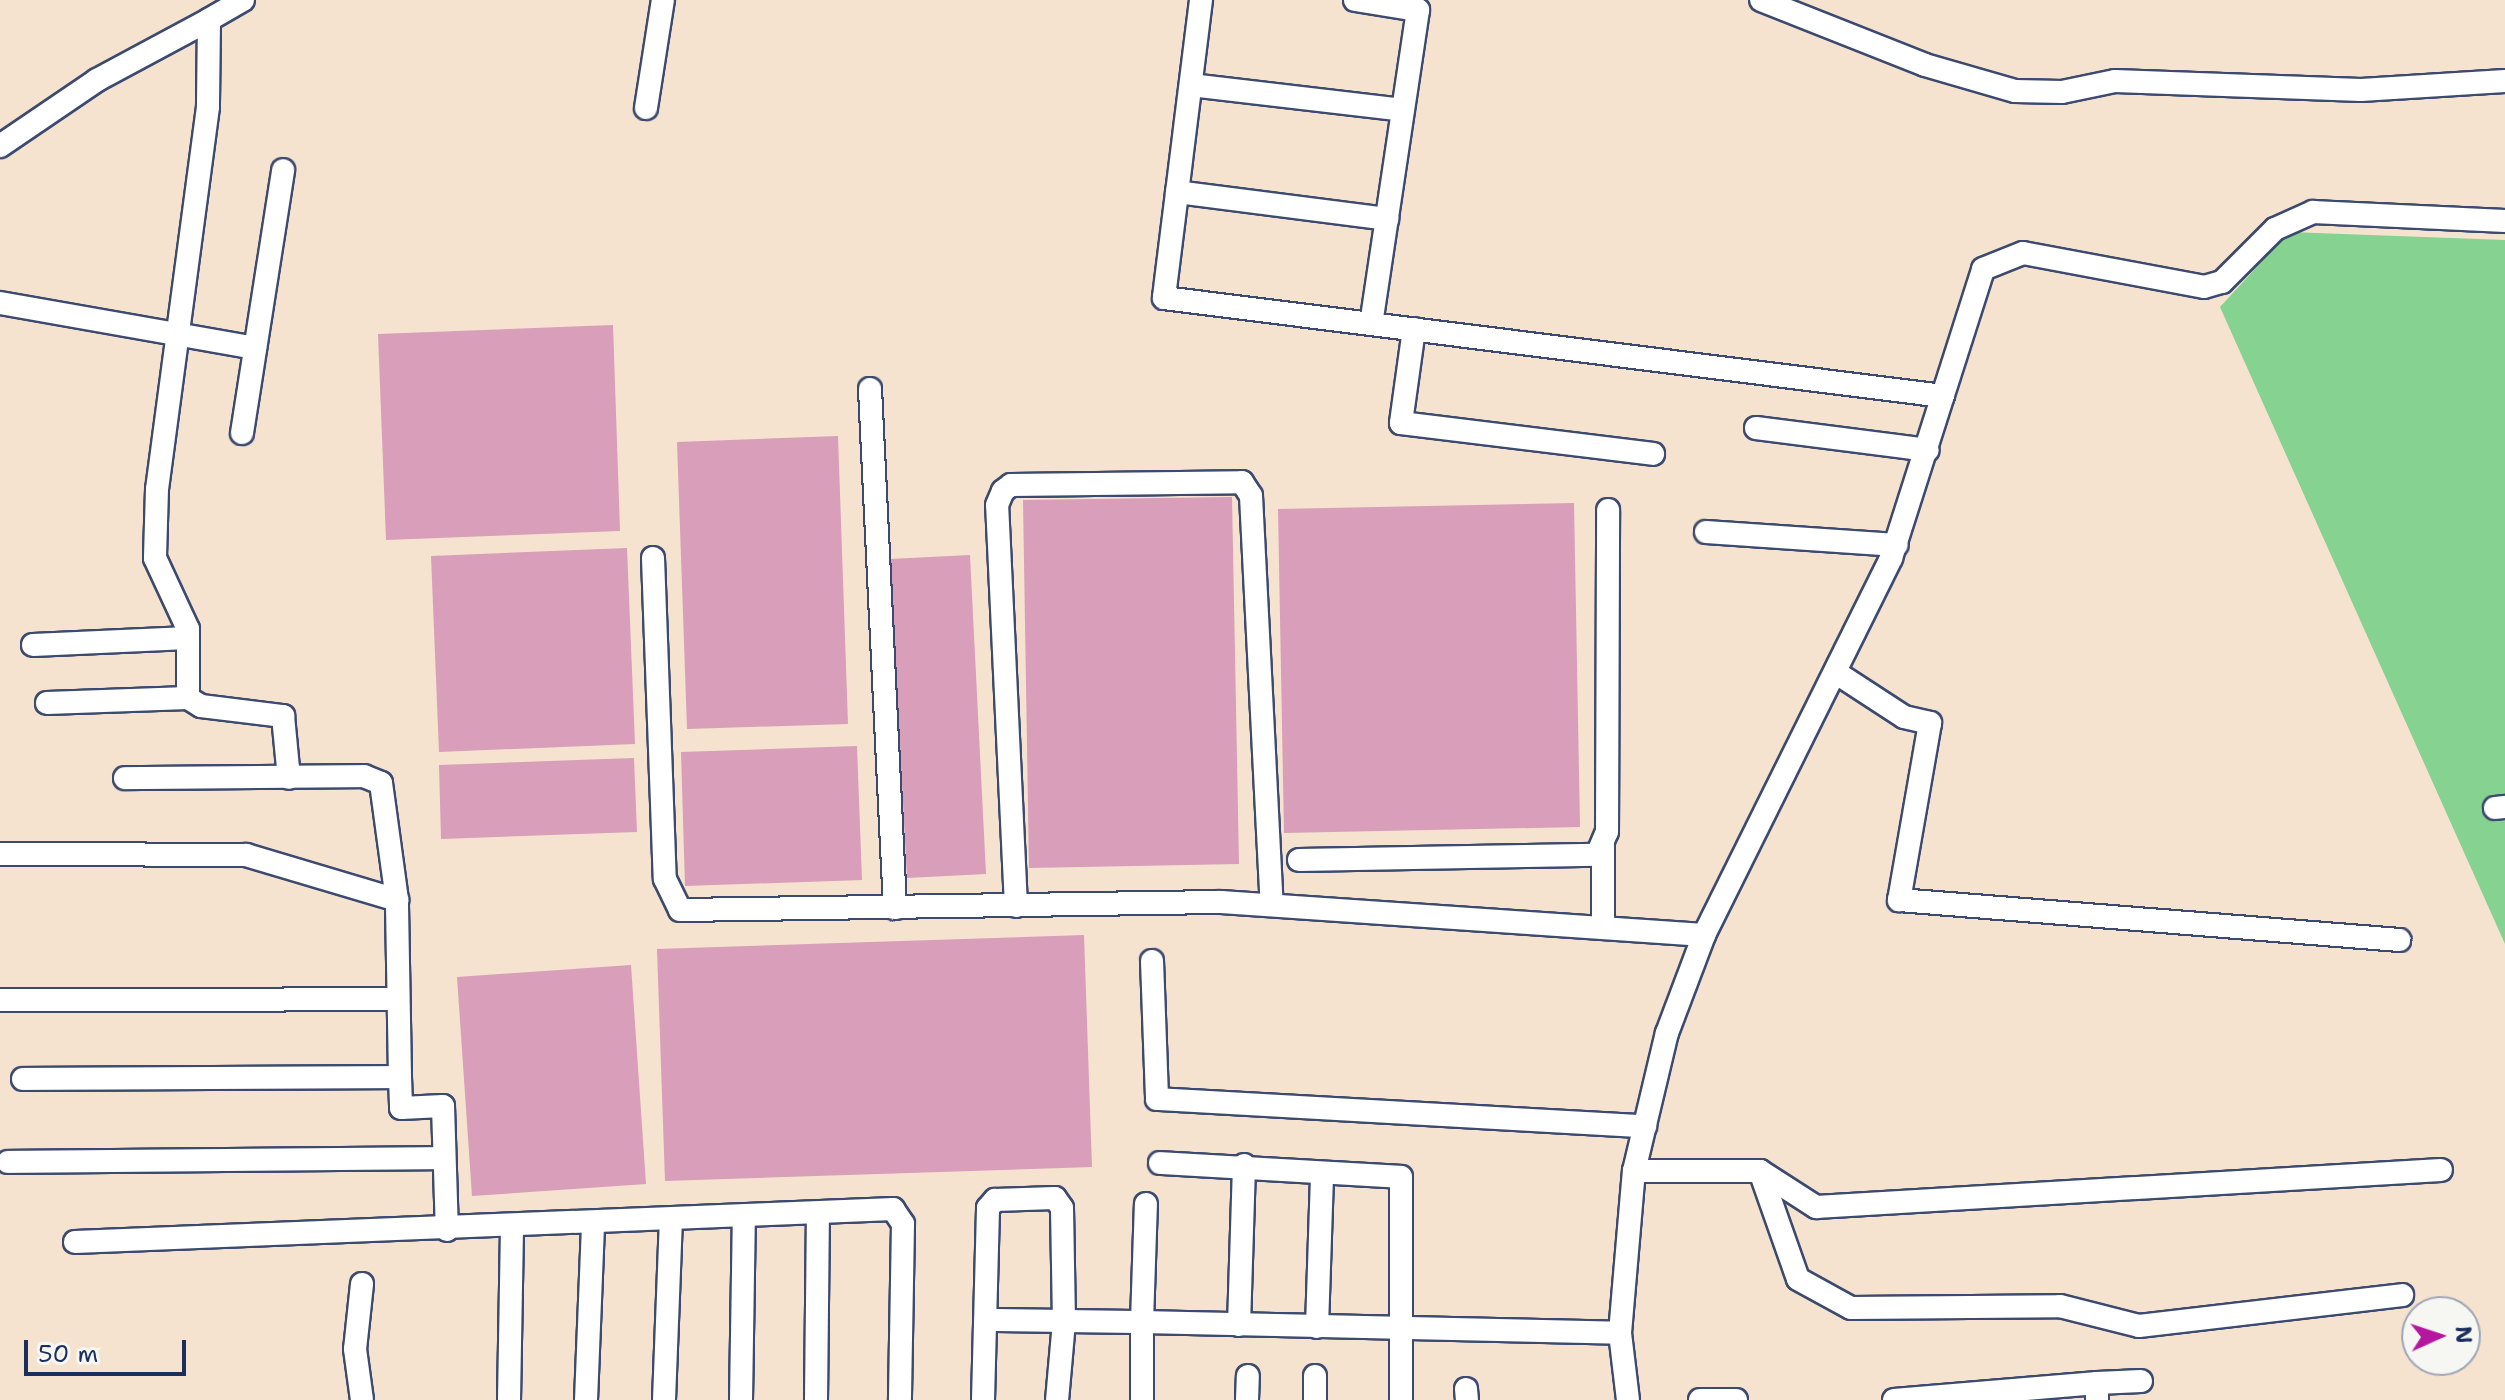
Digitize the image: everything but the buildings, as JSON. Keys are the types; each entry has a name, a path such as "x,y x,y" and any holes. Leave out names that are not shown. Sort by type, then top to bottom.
{"street":[{"path":"0,146 97,80 243,0"},
{"path":"646,108 663,0"},
{"path":"1201,0 1164,298 1943,396"},
{"path":"1355,0 1418,10 1371,324"},
{"path":"1761,0 1925,65 2015,91 2062,92 2115,81 2361,90 2505,81"},
{"path":"188,698 188,638 155,558 178,335 208,107 209,20"},
{"path":"1191,85 1403,110"},
{"path":"242,433 283,170"},
{"path":"1177,192 1387,219"},
{"path":"1628,1400 1620,1333 1634,1171 1667,1033 1704,935 1897,545 1928,450 1972,288 2001,257 2023,253 2204,287 2222,282 2275,229 2313,212 2505,221"},
{"path":"0,303 255,348"},
{"path":"1414,329 1401,423 1653,454"},
{"path":"870,389 895,908"},
{"path":"1756,428 1928,450"},
{"path":"1016,906 997,505 1003,491 1011,485 1242,482 1251,496 1272,904"},
{"path":"1603,928 1608,510"},
{"path":"1706,532 1897,545"},
{"path":"653,558 665,879 672,903 692,912 1272,904 1704,935"},
{"path":"33,645 188,638"},
{"path":"1835,672 1904,717 1930,723 1899,900 2399,940"},
{"path":"47,703 188,698 283,716 289,778"},
{"path":"125,778 364,776 381,783 397,900 401,1108 443,1106 447,1230"},
{"path":"1299,860 1585,859 1603,845"},
{"path":"0,854 246,855 397,900"},
{"path":"1152,961 1157,1099 1645,1126"},
{"path":"0,1000 398,999"},
{"path":"23,1079 400,1077"},
{"path":"8,1162 443,1158"},
{"path":"1160,1163 1244,1165 1322,1177 1401,1177 1401,1400"},
{"path":"1239,1325 1244,1165"},
{"path":"1634,1171 1760,1171 1816,1207 2441,1170"},
{"path":"1760,1171 1798,1279 1851,1308 2060,1306 2139,1326 2402,1295"},
{"path":"1317,1327 1322,1177"},
{"path":"983,1400 990,1320 990,1203 1055,1198 1062,1208 1064,1322 1057,1400"},
{"path":"1142,1400 1146,1204"},
{"path":"75,1242 512,1228 818,1214 900,1214 900,1400"},
{"path":"816,1400 818,1214"},
{"path":"741,1400 744,1217"},
{"path":"664,1400 671,1221"},
{"path":"586,1400 593,1224"},
{"path":"509,1400 512,1228"},
{"path":"362,1284 355,1349 362,1400"},
{"path":"990,1320 1620,1333"},
{"path":"1247,1400 1248,1376"},
{"path":"1315,1376 1315,1400"},
{"path":"1894,1400 2097,1392 2141,1381"},
{"path":"1700,1400 1736,1400"}],"green space":[{"path":"2289,232 2505,240 2505,944 2220,307"}]}
